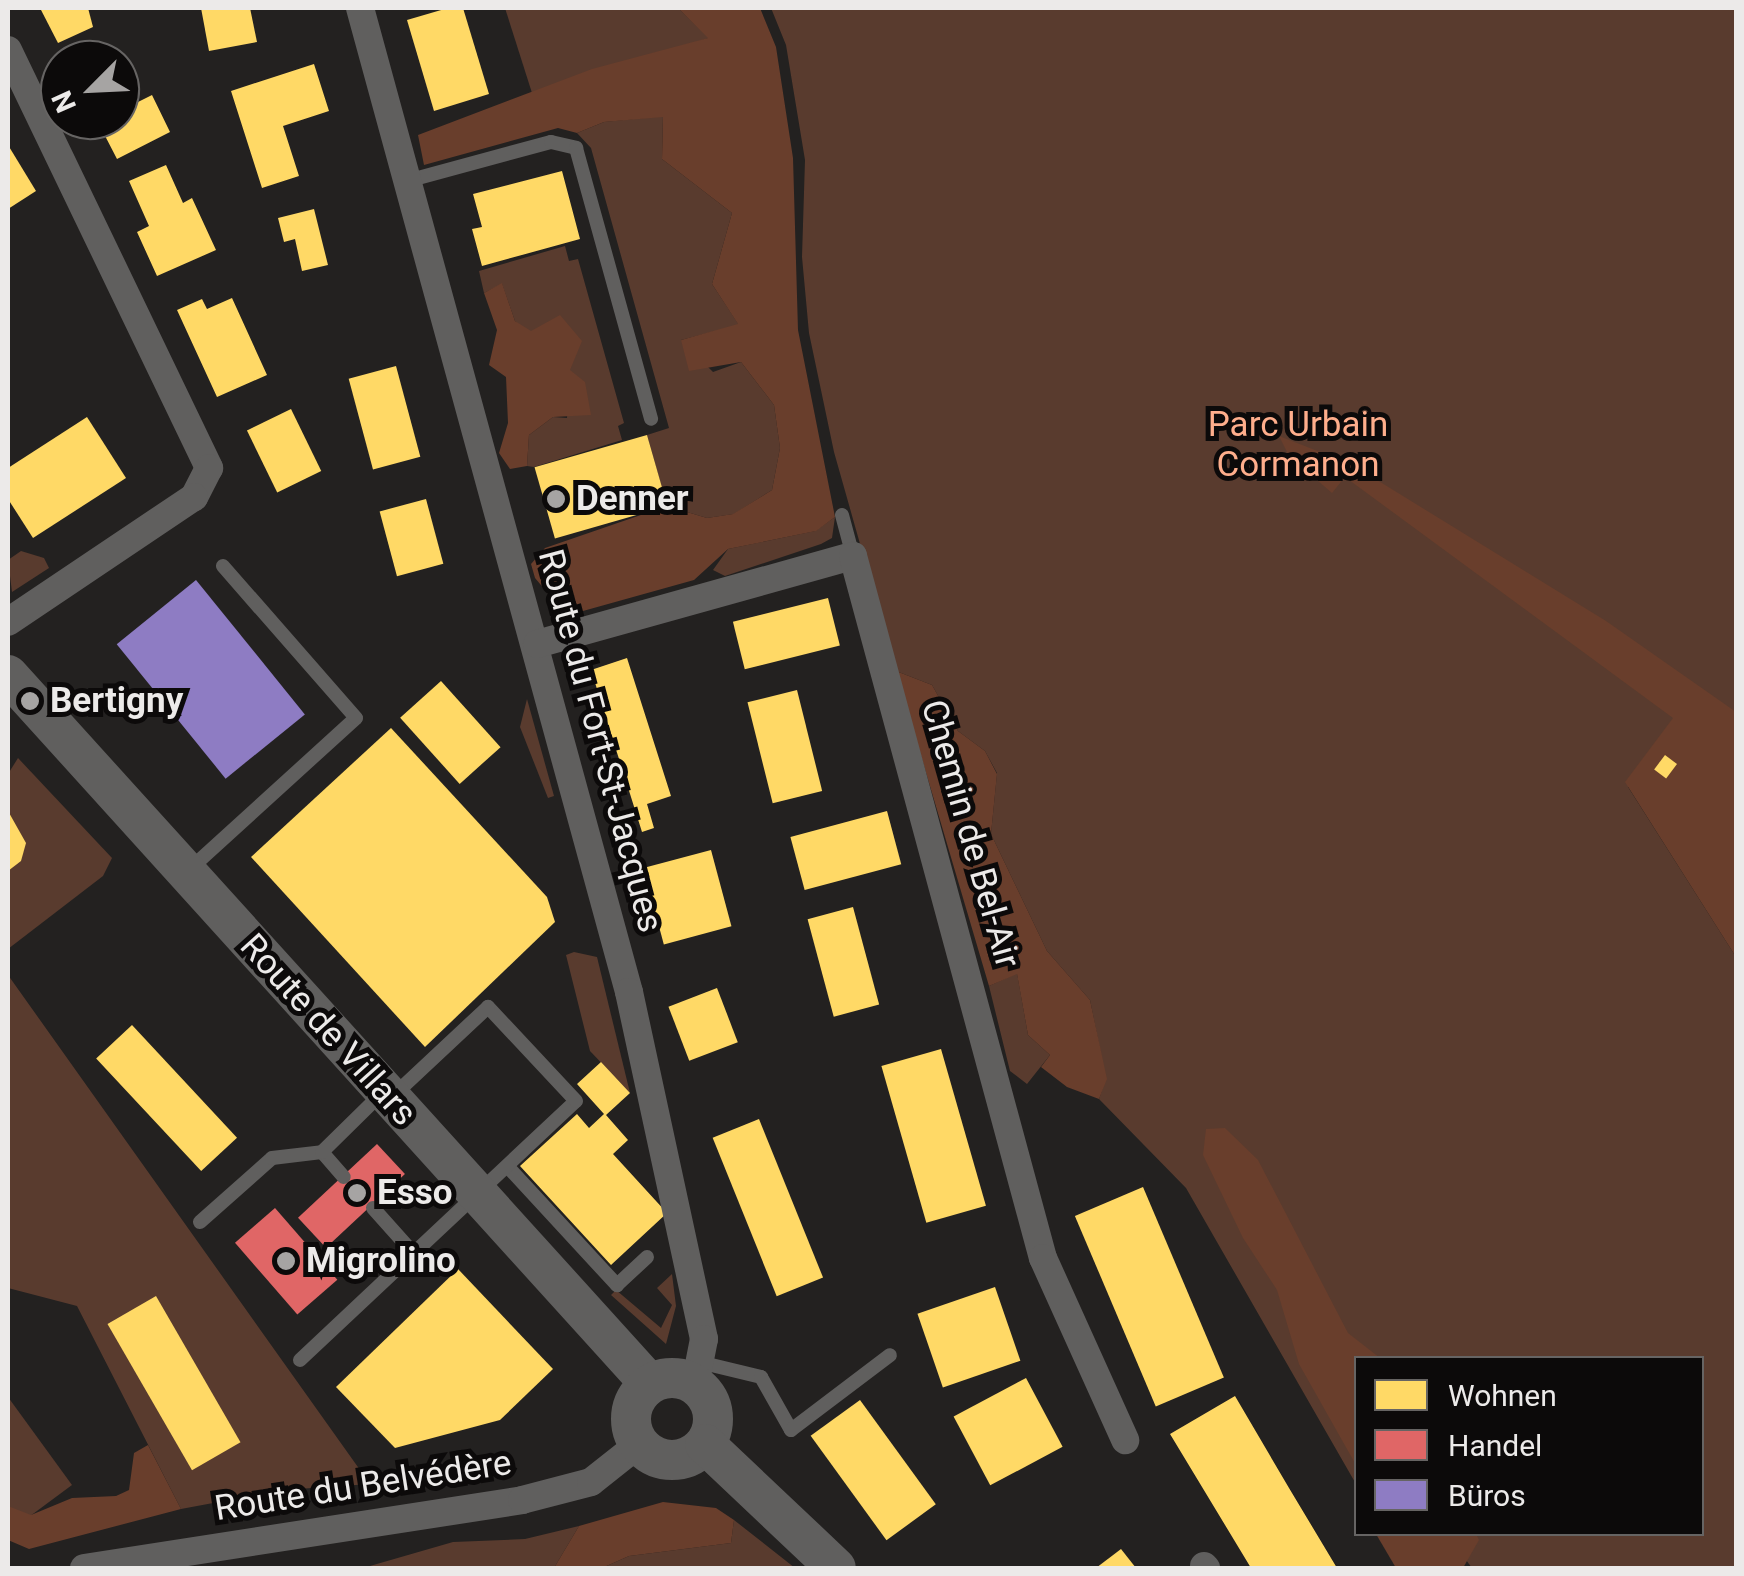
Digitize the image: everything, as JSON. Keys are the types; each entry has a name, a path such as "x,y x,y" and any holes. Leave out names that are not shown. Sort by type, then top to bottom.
{"main road":[{"name":"Route de Villars","path":"8,674 650,1384"},
{"path":"697,1374 713,1412 706,1444 672,1461 639,1444 631,1418 650,1384 697,1374"},
{"path":"706,1444 836,1568"}],"street":[{"name":"Route du Fort-St-Jacques","path":"360,8 536,644 684,1226 704,1339 697,1374"},
{"path":"8,50 209,468 194,497 8,622"},
{"path":"536,644 853,556"},
{"name":"Chemin de Bel-Air","path":"853,556 1043,1258 1125,1440"},
{"name":"Route du Belvédère","path":"84,1568 522,1500 590,1482 639,1444"}],"lane":[{"path":"408,182 551,142 576,148 650,418"},
{"path":"842,515 853,556"},
{"path":"186,873 356,718 223,566"},
{"path":"200,1222 272,1158 322,1152 488,1007 581,1106 508,1167 300,1360"},
{"path":"322,1152 344,1177"},
{"path":"508,1167 618,1285 648,1258"},
{"path":"372,1208 415,1255"},
{"path":"697,1374 760,1377 791,1430 890,1355"}],"green space":[{"path":"505,8 678,8 709,38 532,93"},
{"path":"678,8 760,8 776,47 793,158 798,330 835,517 816,531 728,549 694,580 583,611 562,610 535,578 531,564 545,548 667,506 707,518 733,514 772,490 780,448 774,405 741,362 689,371 681,340 738,324 712,284 732,213 662,159 663,117 604,122 577,133 558,128 424,165 418,135 592,69 708,38"},
{"name":"Parc Urbain Cormanon","path":"771,8 1736,8 1736,730 1628,787 1736,957 1736,1568 1472,1568 1460,1552 1393,1536 1704,1536 1704,1356 1354,1356 1354,1481 1186,1188 1099,1099 1106,1079 1090,1000 1047,951 991,834 997,773 985,751 958,731 932,685 896,671 834,452 809,333 802,257 805,160 786,45"},
{"path":"663,116 662,159 732,213 712,284 739,325 681,340 713,372 741,362 774,405 780,448 772,490 734,514 707,518 667,506 647,435 669,428 591,148 577,133 604,122"},
{"path":"565,246 569,261 578,259 624,423 618,426 622,440 527,466 529,435 553,417 567,418 570,370 515,321 502,284 484,293 479,271"},
{"path":"502,283 515,321 531,331 560,315 582,341 570,370 585,382 591,415 553,417 529,435 527,466 510,469 499,453 508,423 506,377 489,365 497,330 484,293"},
{"path":"1279,436 1351,464 1606,621 1736,712 1736,957 1625,782 1673,718 1345,477 1332,493 1289,456"},
{"path":"835,517 832,538 821,544 725,576 713,570 728,549 815,531"},
{"path":"21,551 44,558 49,568 12,592 8,560"},
{"path":"896,671 932,685 958,731 985,751 997,774 991,834 1047,951 1090,1000 1107,1079 1099,1099 1067,1087 1041,1067 1050,1055 1028,1035 1017,974 989,986"},
{"path":"527,699 554,796 548,798 520,727"},
{"path":"18,758 112,858 103,876 8,949 8,774"},
{"path":"574,952 597,957 630,1093 590,1051 566,955"},
{"path":"1017,973 1028,1035 1050,1055 1027,1084 1010,1071 989,986"},
{"path":"8,975 370,1484 283,1490 181,1509 77,1306 8,1288"},
{"path":"1225,1128 1258,1160 1348,1333 1377,1356 1354,1356 1354,1461 1299,1364 1277,1290 1243,1238 1203,1155 1206,1129"},
{"path":"672,1274 676,1306 666,1344 611,1295 616,1290 661,1328 672,1305 657,1288"},
{"path":"8,1397 72,1485 14,1528 8,1520"},
{"path":"148,1445 181,1509 29,1549 8,1540 8,1506 31,1515 72,1498 116,1496 129,1490 134,1453"},
{"path":"663,1502 716,1508 734,1520 731,1543 629,1556 602,1568 554,1568 579,1526"},
{"path":"734,1520 795,1568 602,1568 629,1556 731,1543"},
{"path":"579,1526 554,1568 363,1568 453,1542 525,1539"},
{"path":"1377,1536 1477,1536 1479,1540 1463,1568 1396,1568"}],"building: Wohnen":[{"path":"40,8 88,8 93,27 56,40"},
{"path":"201,8 250,8 257,42 209,51"},
{"path":"448,8 463,8 489,94 434,111 407,20"},
{"path":"314,64 329,111 283,126 299,176 262,188 231,91"},
{"path":"152,95 170,132 117,159 107,140 140,140 140,101"},
{"path":"8,145 36,191 8,209"},
{"path":"166,165 183,203 192,198 216,250 157,276 137,232 149,226 129,181"},
{"path":"562,171 580,239 482,266 472,229 482,227 473,194"},
{"path":"314,209 328,265 302,271 295,239 284,242 278,218"},
{"path":"232,298 267,375 217,397 177,310 202,299 207,309"},
{"path":"396,366 420,457 373,469 349,379"},
{"path":"291,409 321,471 277,492 247,430"},
{"path":"87,417 126,478 33,538 8,499 8,468"},
{"path":"647,435 667,506 555,538 535,467"},
{"path":"426,499 443,564 397,576 380,511"},
{"path":"828,598 840,646 745,669 733,622"},
{"path":"627,658 671,796 647,804 654,828 642,832 591,670"},
{"path":"441,681 501,747 460,784 400,718"},
{"path":"797,690 822,791 773,803 748,702"},
{"path":"391,728 547,897 555,922 425,1047 251,857"},
{"path":"1665,755 1677,764 1666,778 1654,769"},
{"path":"8,811 26,843 21,861 8,871"},
{"path":"887,811 901,864 805,890 790,837"},
{"path":"711,850 731,926 664,944 643,868"},
{"path":"853,907 879,1005 834,1017 808,919"},
{"path":"717,988 738,1042 689,1061 668,1007"},
{"path":"132,1025 237,1138 201,1171 96,1058"},
{"path":"941,1049 986,1206 926,1223 881,1066"},
{"path":"601,1062 630,1093 606,1115 628,1140 613,1154 667,1213 611,1265 520,1166 577,1114 589,1128 604,1114 577,1084"},
{"path":"759,1119 823,1278 777,1296 713,1138"},
{"path":"1143,1187 1224,1378 1156,1406 1075,1216"},
{"path":"458,1269 553,1369 500,1420 395,1448 336,1387"},
{"path":"995,1287 1020,1361 943,1387 917,1314"},
{"path":"156,1296 240,1442 192,1470 108,1324"},
{"path":"1026,1378 1063,1447 990,1485 954,1416"},
{"path":"1235,1396 1337,1568 1251,1568 1170,1434"},
{"path":"860,1400 936,1504 886,1540 811,1436"},
{"path":"1121,1549 1136,1568 1096,1568"}],"building: Handel":[{"name":"Esso","path":"377,1144 405,1174 326,1248 298,1218"},
{"name":"Migrolino","path":"275,1208 337,1280 297,1314 235,1243"}],"building: Büros":[{"path":"196,580 305,714 226,779 117,644"}],"place":[{"name":"Denner","path":"556,499"},
{"name":"Bertigny","path":"30,701"},
{"name":"Esso","path":"357,1193"},
{"name":"Migrolino","path":"286,1261"}]}
